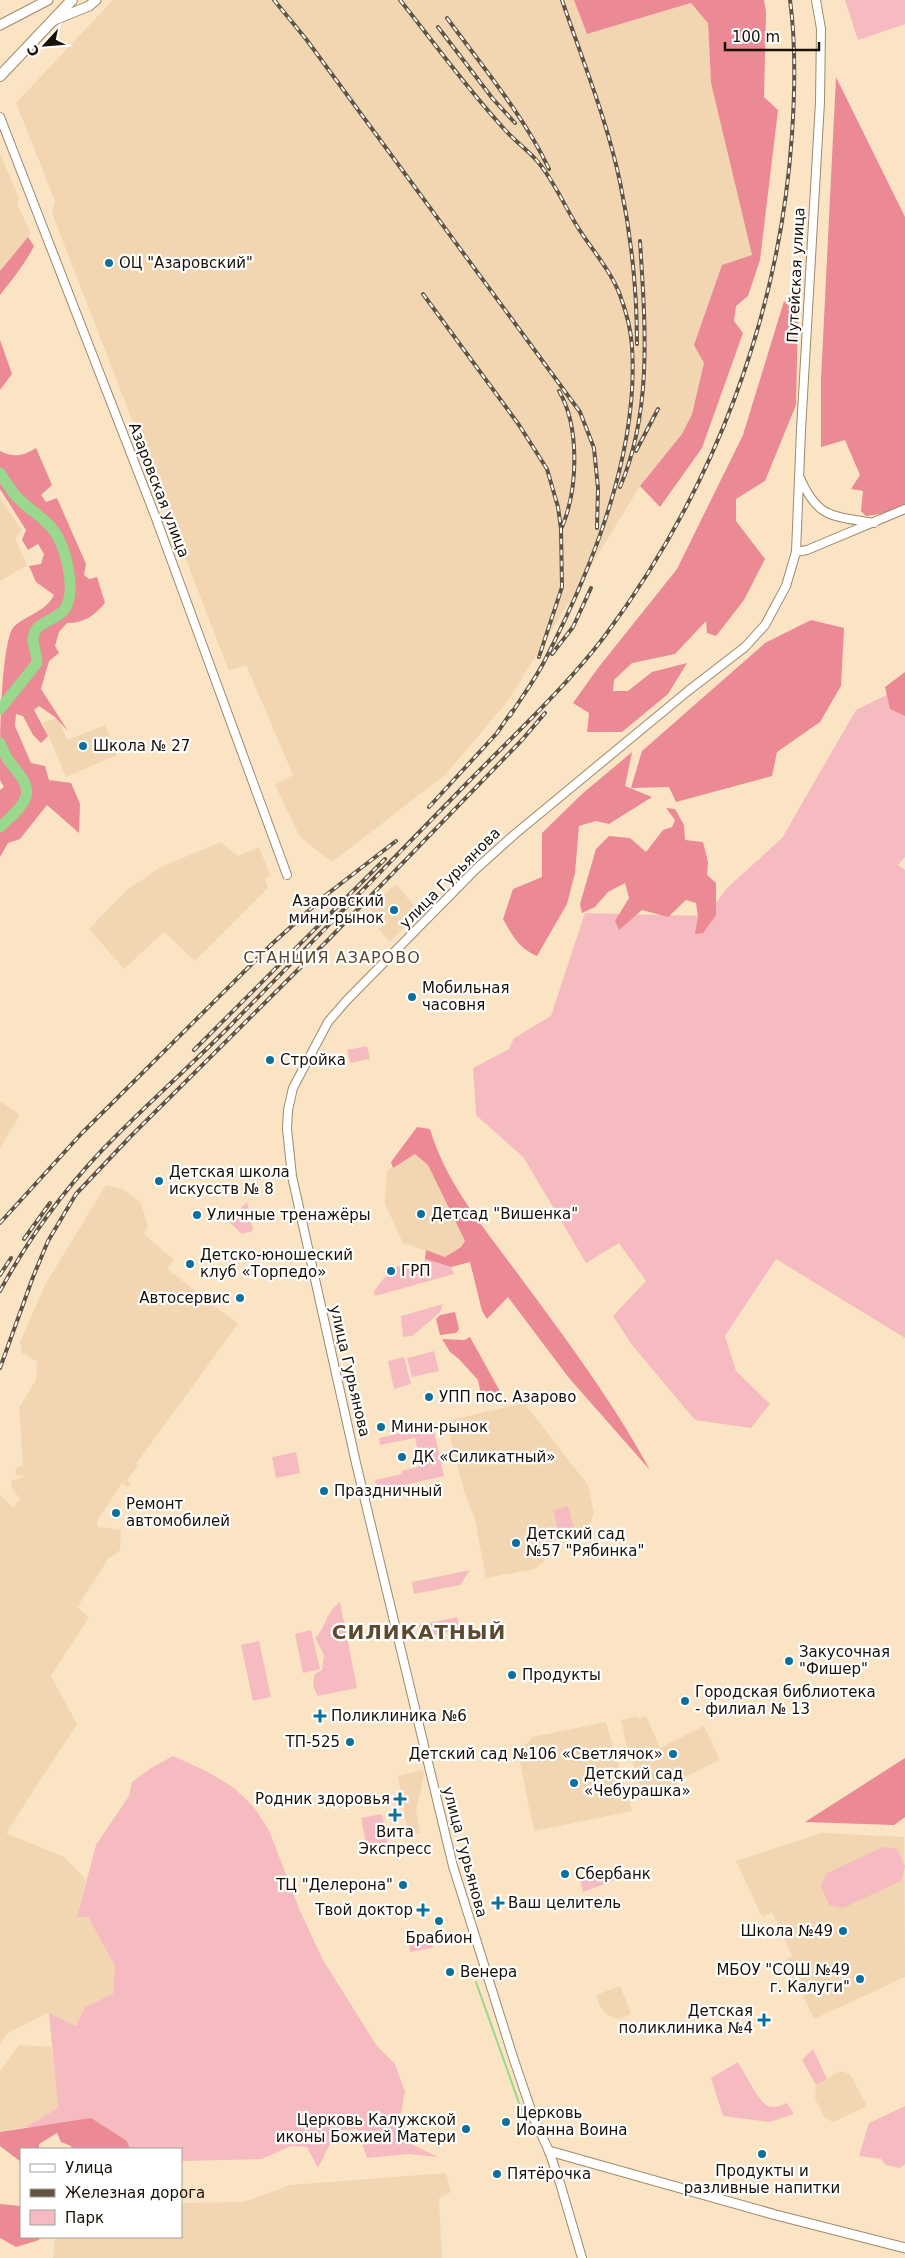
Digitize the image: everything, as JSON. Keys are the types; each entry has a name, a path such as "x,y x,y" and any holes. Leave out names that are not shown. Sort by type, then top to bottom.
{"main road":[{"path":"0,76 72,0"},
{"path":"0,25 46,1"},
{"path":"52,21 89,6 92,1"},
{"path":"549,2151 776,2215 905,2248"}],"street":[{"name":"Путейская улица","path":"796,552 820,102 821,29 816,0"},
{"name":"Азаровская улица","path":"0,117 151,505 286,874"},
{"path":"799,474 809,497 825,512 840,518 874,524"},
{"path":"796,552 874,524 905,509"},
{"name":"улица Гурьянова","path":"582,2258 549,2151 534,2119 468,1917 434,1794 325,1328 292,1176 288,1144 288,1110 294,1088 307,1061 328,1022 347,1000 476,869 515,834 688,691 745,647 766,625 786,586 796,552"}],"shaded area":[{"path":"113,0 574,0 587,34 692,3 708,23 711,83 752,255 704,363 692,414 682,434 640,486 508,701 445,775 332,862 300,837 275,785 293,775 246,665 229,671 52,213 55,201 16,103"},
{"path":"574,0 764,0 766,12 764,97 778,110 760,260 748,296 736,306 734,321 743,333 702,448 660,507 640,486 682,434 692,414 704,363 694,345 722,265 752,255 711,83 708,23 691,3 587,34"},
{"path":"836,77 905,217 905,504 887,513 866,516 861,511 863,491 851,489 860,475 845,440 821,447 821,380"},
{"path":"0,153 19,198 17,204 31,233 0,271"},
{"path":"28,237 34,246 14,278 0,295 0,271"},
{"path":"784,301 798,315 796,405 765,481 736,499 736,521 765,559 744,600 716,636 707,633 706,621 675,654 632,663 614,680 613,691 628,691 652,672 687,663 668,694 622,732 587,732 589,713 573,703 598,668 677,569 743,435"},
{"path":"0,340 12,374 0,390"},
{"path":"36,448 52,485 41,495 46,502 57,498 86,564 84,575 89,579 97,577 105,603 88,618 79,622 67,623 59,632 55,646 59,653 49,661 41,689 68,731 55,717 39,706 34,710 48,736 41,743 33,735 23,716 16,714 15,726 31,763 45,766 49,780 71,783 80,804 79,833 47,805 20,839 8,843 0,857 0,790 4,787 0,780 1,725 7,645 14,626 44,607 54,595 36,582 29,566 41,564 44,554 38,544 28,550 22,540 26,530 0,489 0,451 10,455 18,455"},
{"path":"0,498 22,530 15,538 27,565 0,581"},
{"path":"811,620 844,628 841,686 820,722 777,752 772,776 676,802 669,787 631,788 642,751 765,643"},
{"path":"905,672 905,716 890,709 885,687"},
{"name":"Школа № 27","path":"58,717 67,740 105,725 117,755 66,777 43,723"},
{"path":"632,752 625,786 652,797 609,824 596,821 579,826 575,873 567,904 537,956 525,950 503,919 513,889 542,877 542,833 582,794"},
{"path":"666,808 675,809 684,825 685,840 703,842 708,862 707,875 716,883 716,915 703,933 695,934 698,917 696,903 686,900 668,917 642,910 619,930 615,921 629,898 625,883 608,892 595,907 582,913 580,904 596,849 609,836 630,838 646,852 663,830 672,827 675,820"},
{"path":"221,842 238,856 259,847 270,875 265,879 268,888 195,961 164,932 124,969 89,929 127,890 159,868"},
{"name":"Азаровский мини-рынок","path":"396,884 420,913 389,942 379,929 384,924 369,907"},
{"path":"0,1101 20,1115 0,1148"},
{"path":"417,1127 430,1129 444,1165 463,1199 583,1364 618,1416 650,1470 569,1378 508,1297 487,1319 482,1311 470,1262 451,1267 425,1259 426,1250 445,1257 461,1247 465,1241 428,1165 415,1154 393,1168 391,1162"},
{"name":"Детсад \"Вишенка\"","path":"415,1154 428,1165 466,1241 461,1247 445,1257 403,1243 385,1204 387,1171"},
{"path":"106,1185 123,1189 141,1203 148,1227 144,1234 174,1260 167,1269 238,1324 136,1464 138,1466 127,1480 131,1483 128,1487 122,1483 97,1521 98,1527 121,1530 120,1550 108,1559 78,1606 71,1602 89,1617 51,1676 77,1724 6,1833 64,1857 86,1880 77,1917 88,1917 115,1966 113,1995 85,2007 76,2026 48,2013 8,2033 0,2043 0,1495 13,1507 20,1499 12,1488 11,1481 27,1476 15,1475 17,1467 23,1466 19,1408 36,1380 37,1362 22,1353 20,1342 45,1285"},
{"path":"455,1312 459,1329 456,1333 440,1335 436,1319 440,1315"},
{"path":"470,1337 502,1395 483,1405 478,1380 450,1352 442,1339 465,1340"},
{"path":"524,1403 588,1485 594,1513 590,1523 576,1533 557,1538 543,1562 535,1569 486,1578 475,1519 465,1494 446,1421"},
{"name":"Детский сад №106 «Светлячок»","path":"637,1716 639,1719 646,1716 660,1748 704,1726 720,1760 677,1781 677,1784 645,1800 626,1742 621,1720"},
{"name":"Детский сад «Чебурашка»","path":"606,1722 632,1811 534,1831 518,1752 533,1737"},
{"path":"905,1758 905,1817 894,1825 805,1822"},
{"path":"423,1770 424,1775 416,1810 420,1833 408,1834 398,1776"},
{"name":"Школа №49","path":"822,1833 904,1837 905,1977 814,2019 797,1983 793,1984 789,1976 792,1974 785,1960 792,1956 772,1912 762,1917 736,1861"},
{"path":"620,1986 630,2014 619,2019 606,2014 600,2007 596,1995"},
{"path":"19,2045 52,2047 58,2108 25,2127 0,2132 0,2071"},
{"path":"840,2071 850,2074 867,2106 833,2122 825,2118 815,2099 816,2085"},
{"path":"91,2118 127,2141 130,2148 72,2148 61,2142 57,2133 39,2144 39,2148 20,2148 20,2161 0,2146 0,2132"},
{"path":"446,2173 451,2192 439,2198 442,2258 53,2258 55,2238 182,2238 182,2203 244,2202 290,2185"},
{"path":"0,2204 20,2206 20,2238 40,2238 39,2240 16,2247 0,2238"}],"green space":[{"path":"845,0 905,0 905,24 858,40"},
{"path":"905,686 905,857 898,865 905,870 905,1338 776,1259 725,1336 736,1371 770,1404 751,1428 695,1420 632,1345 613,1316 646,1281 619,1243 586,1263 524,1158 476,1115 473,1068 509,1049 514,1038 551,1016 585,913 707,916 726,889 782,838 856,710"},
{"path":"367,1046 370,1059 350,1063 347,1050"},
{"path":"247,1202 253,1231 242,1234 228,1221"},
{"path":"425,1259 451,1267 454,1274 375,1296 374,1291 385,1277 395,1273 397,1266 417,1271 422,1269"},
{"path":"443,1304 440,1312 429,1322 412,1336 403,1337 401,1316"},
{"path":"434,1351 439,1371 412,1377 407,1358"},
{"path":"404,1357 411,1384 394,1389 388,1361"},
{"path":"433,1426 444,1476 378,1491 375,1480 402,1474 402,1471 421,1466 415,1438 380,1445 379,1438"},
{"path":"296,1452 300,1473 276,1478 272,1457"},
{"path":"568,1506 575,1532 560,1536 553,1510"},
{"path":"470,1570 460,1585 414,1594 412,1582"},
{"path":"340,1602 357,1688 318,1696 313,1683 315,1674 322,1670 324,1655 315,1638 331,1611"},
{"path":"457,1617 460,1629 422,1638 419,1625"},
{"path":"311,1630 320,1669 303,1673 295,1634"},
{"path":"259,1641 271,1697 253,1701 241,1645"},
{"path":"173,1756 204,1770 233,1787 253,1806 269,1830 300,1911 323,1960 377,2046 395,2064 405,2092 400,2118 407,2142 438,2157 408,2154 367,2158 357,2129 337,2130 318,2168 307,2147 291,2146 262,2159 182,2161 182,2148 130,2148 127,2141 25,2127 58,2108 49,2013 76,2026 85,2007 113,1994 115,1966 88,1917 77,1917 96,1845 129,1796 132,1782 151,1768"},
{"path":"382,1814 388,1845 367,1849 361,1818"},
{"path":"883,1847 897,1849 905,1866 901,1881 843,1908 829,1905 821,1886 827,1873"},
{"path":"610,1868 615,1880 583,1892 579,1877"},
{"path":"430,1934 433,1948 410,1952 408,1938"},
{"path":"813,2049 827,2079 816,2085 802,2060"},
{"path":"738,2062 764,2103 773,2107 787,2103 794,2114 770,2122 723,2116 711,2078"},
{"path":"905,2106 905,2164 900,2168 886,2165 881,2159 859,2156 869,2123"}],"waterway":[{"path":"0,473 17,497 54,531 66,557 70,579 69,599 66,607 57,616 41,625 34,634 33,641 37,663 0,709"},
{"path":"0,743 8,759 23,780 27,790 22,805 0,827"},
{"path":"476,1982 529,2131"}],"railway":[{"path":"274,0 306,39 580,412 594,448 598,488 597,528"},
{"path":"400,0 478,99 506,131 544,169 577,226 616,286 631,334 632,387 628,427 609,509 595,549 563,625 541,667 510,716"},
{"path":"562,0 615,159 633,263 637,344"},
{"path":"0,1291 25,1249 53,1208 101,1151 226,1030 556,693 604,637 643,581 678,522 708,462 734,399 756,335 773,269 785,202 792,134 794,67 790,0"},
{"path":"447,18 515,111 549,169"},
{"path":"438,27 493,99 515,123"},
{"path":"620,487 631,458 638,428 642,397 645,334 640,241"},
{"path":"423,294 519,425 547,469 558,507 561,529 562,587 539,657"},
{"path":"559,391 571,422 574,458 574,477 571,495 562,527"},
{"path":"636,451 658,409"},
{"path":"552,654 573,627 591,588"},
{"path":"429,807 497,733 512,711"},
{"path":"0,1368 48,1241 76,1194 130,1137 328,940 522,740 545,713"},
{"path":"0,1223 81,1134 273,943 326,895 396,841"},
{"path":"194,1050 385,859"},
{"path":"24,1239 50,1203"},
{"path":"0,1275 11,1258"}],"place":[{"name":"ОЦ \"Азаровский\"","path":"109,263"},
{"name":"Школа № 27","path":"83,746"},
{"name":"Азаровский мини-рынок","path":"394,910"},
{"name":"Мобильная часовня","path":"412,997"},
{"name":"Стройка","path":"270,1060"},
{"name":"Детская школа искусств № 8","path":"159,1181"},
{"name":"Детсад \"Вишенка\"","path":"421,1214"},
{"name":"Уличные тренажёры","path":"197,1215"},
{"name":"Детско-юношеский клуб «Торпедо»","path":"190,1264"},
{"name":"ГРП","path":"391,1271"},
{"name":"Автосервис","path":"240,1298"},
{"name":"УПП пос. Азарово","path":"429,1397"},
{"name":"Мини-рынок","path":"381,1427"},
{"name":"ДК «Силикатный»","path":"402,1457"},
{"name":"Праздничный","path":"324,1491"},
{"name":"Ремонт автомобилей","path":"116,1513"},
{"name":"Детский сад №57 \"Рябинка\"","path":"516,1543"},
{"name":"Закусочная \"Фишер\"","path":"789,1661"},
{"name":"Продукты","path":"512,1675"},
{"name":"Городская библиотека - филиал № 13","path":"685,1701"},
{"name":"Поликлиника №6","path":"320,1716"},
{"name":"ТП-525","path":"350,1742"},
{"name":"Детский сад №106 «Светлячок»","path":"673,1754"},
{"name":"Детский сад «Чебурашка»","path":"574,1783"},
{"name":"Родник здоровья","path":"400,1799"},
{"name":"Вита Экспресс","path":"395,1815"},
{"name":"Сбербанк","path":"565,1874"},
{"name":"ТЦ \"Делерона\"","path":"403,1885"},
{"name":"Ваш целитель","path":"498,1903"},
{"name":"Твой доктор","path":"423,1910"},
{"name":"Брабион","path":"439,1921"},
{"name":"Школа №49","path":"843,1931"},
{"name":"Венера","path":"450,1972"},
{"name":"МБОУ \"СОШ №49 г. Калуги\"","path":"860,1979"},
{"name":"Детская поликлиника №4","path":"764,2020"},
{"name":"Церковь Иоанна Воина","path":"506,2122"},
{"name":"Церковь Калужской иконы Божией Матери","path":"466,2129"},
{"name":"Продукты и разливные напитки","path":"762,2154"},
{"name":"Пятёрочка","path":"497,2174"}],"district":[{"name":"СТАНЦИЯ АЗАРОВО","path":"332,957"},
{"name":"СИЛИКАТНЫЙ","path":"419,1632"}]}
